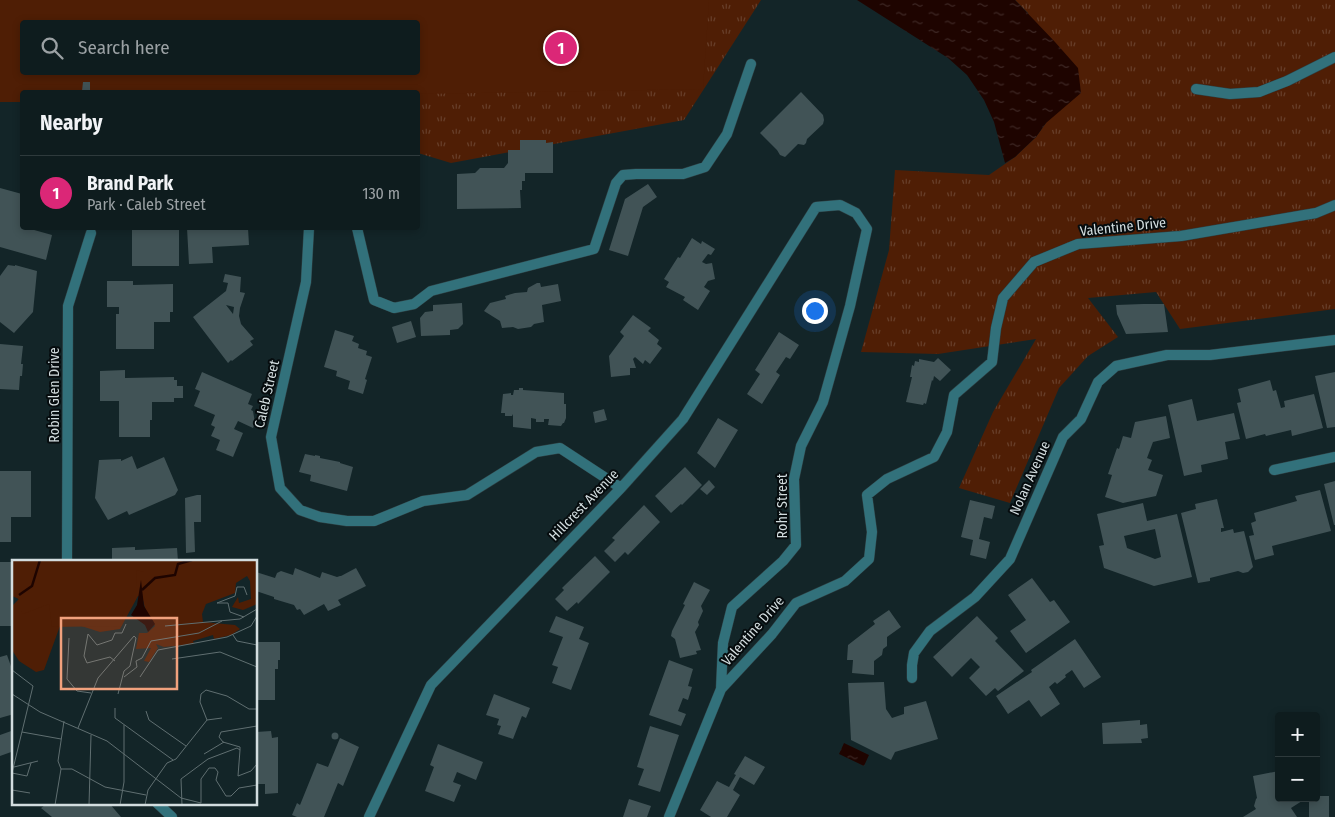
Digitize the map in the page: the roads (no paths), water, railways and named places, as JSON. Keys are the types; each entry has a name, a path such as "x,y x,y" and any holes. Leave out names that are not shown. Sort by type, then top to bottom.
{"street":[{"path":"1196,89 1230,94 1258,92 1287,81 1335,57"},
{"path":"357,230 374,300 394,308 414,304 432,291 594,249 616,182 623,175 683,174 705,167 727,134 751,64"},
{"name":"Rohr Street","path":"669,817 720,689 723,643 732,607 783,561 796,545 794,479 801,446 823,402 850,306 867,229 856,213 840,205 816,207"},
{"name":"Valentine Drive","path":"720,689 772,634 796,603 845,581 870,559 872,532 867,494 887,479 934,457 947,432 954,395 992,362 996,328 1003,298 1034,262 1078,244 1190,234 1316,213 1335,205"},
{"name":"Hillcrest Avenue","path":"369,817 432,685 620,488 683,419 816,207"},
{"name":"Caleb Street","path":"309,230 306,282 271,438 280,488 300,510 320,517 347,521 374,521 423,501 467,494 536,452 560,448 620,488"},
{"name":"Robin Glen Drive","path":"67,560 68,306 91,233"},
{"name":"Nolan Avenue","path":"912,678 914,653 930,631 975,597 1010,559 1063,437 1081,419 1098,382 1116,366 1167,355 1210,355 1335,340"},
{"path":"1274,470 1335,457"},
{"path":"158,804 172,817"}],"water":[{"path":"857,0 1015,0 1078,68 1081,93 1046,123 1036,137 1015,157 1005,163 994,122 984,100 967,75 948,58"},
{"path":"844,743 869,755 864,766 839,754"}],"place":[{"name":"Brand Park","path":"561,48"}]}
